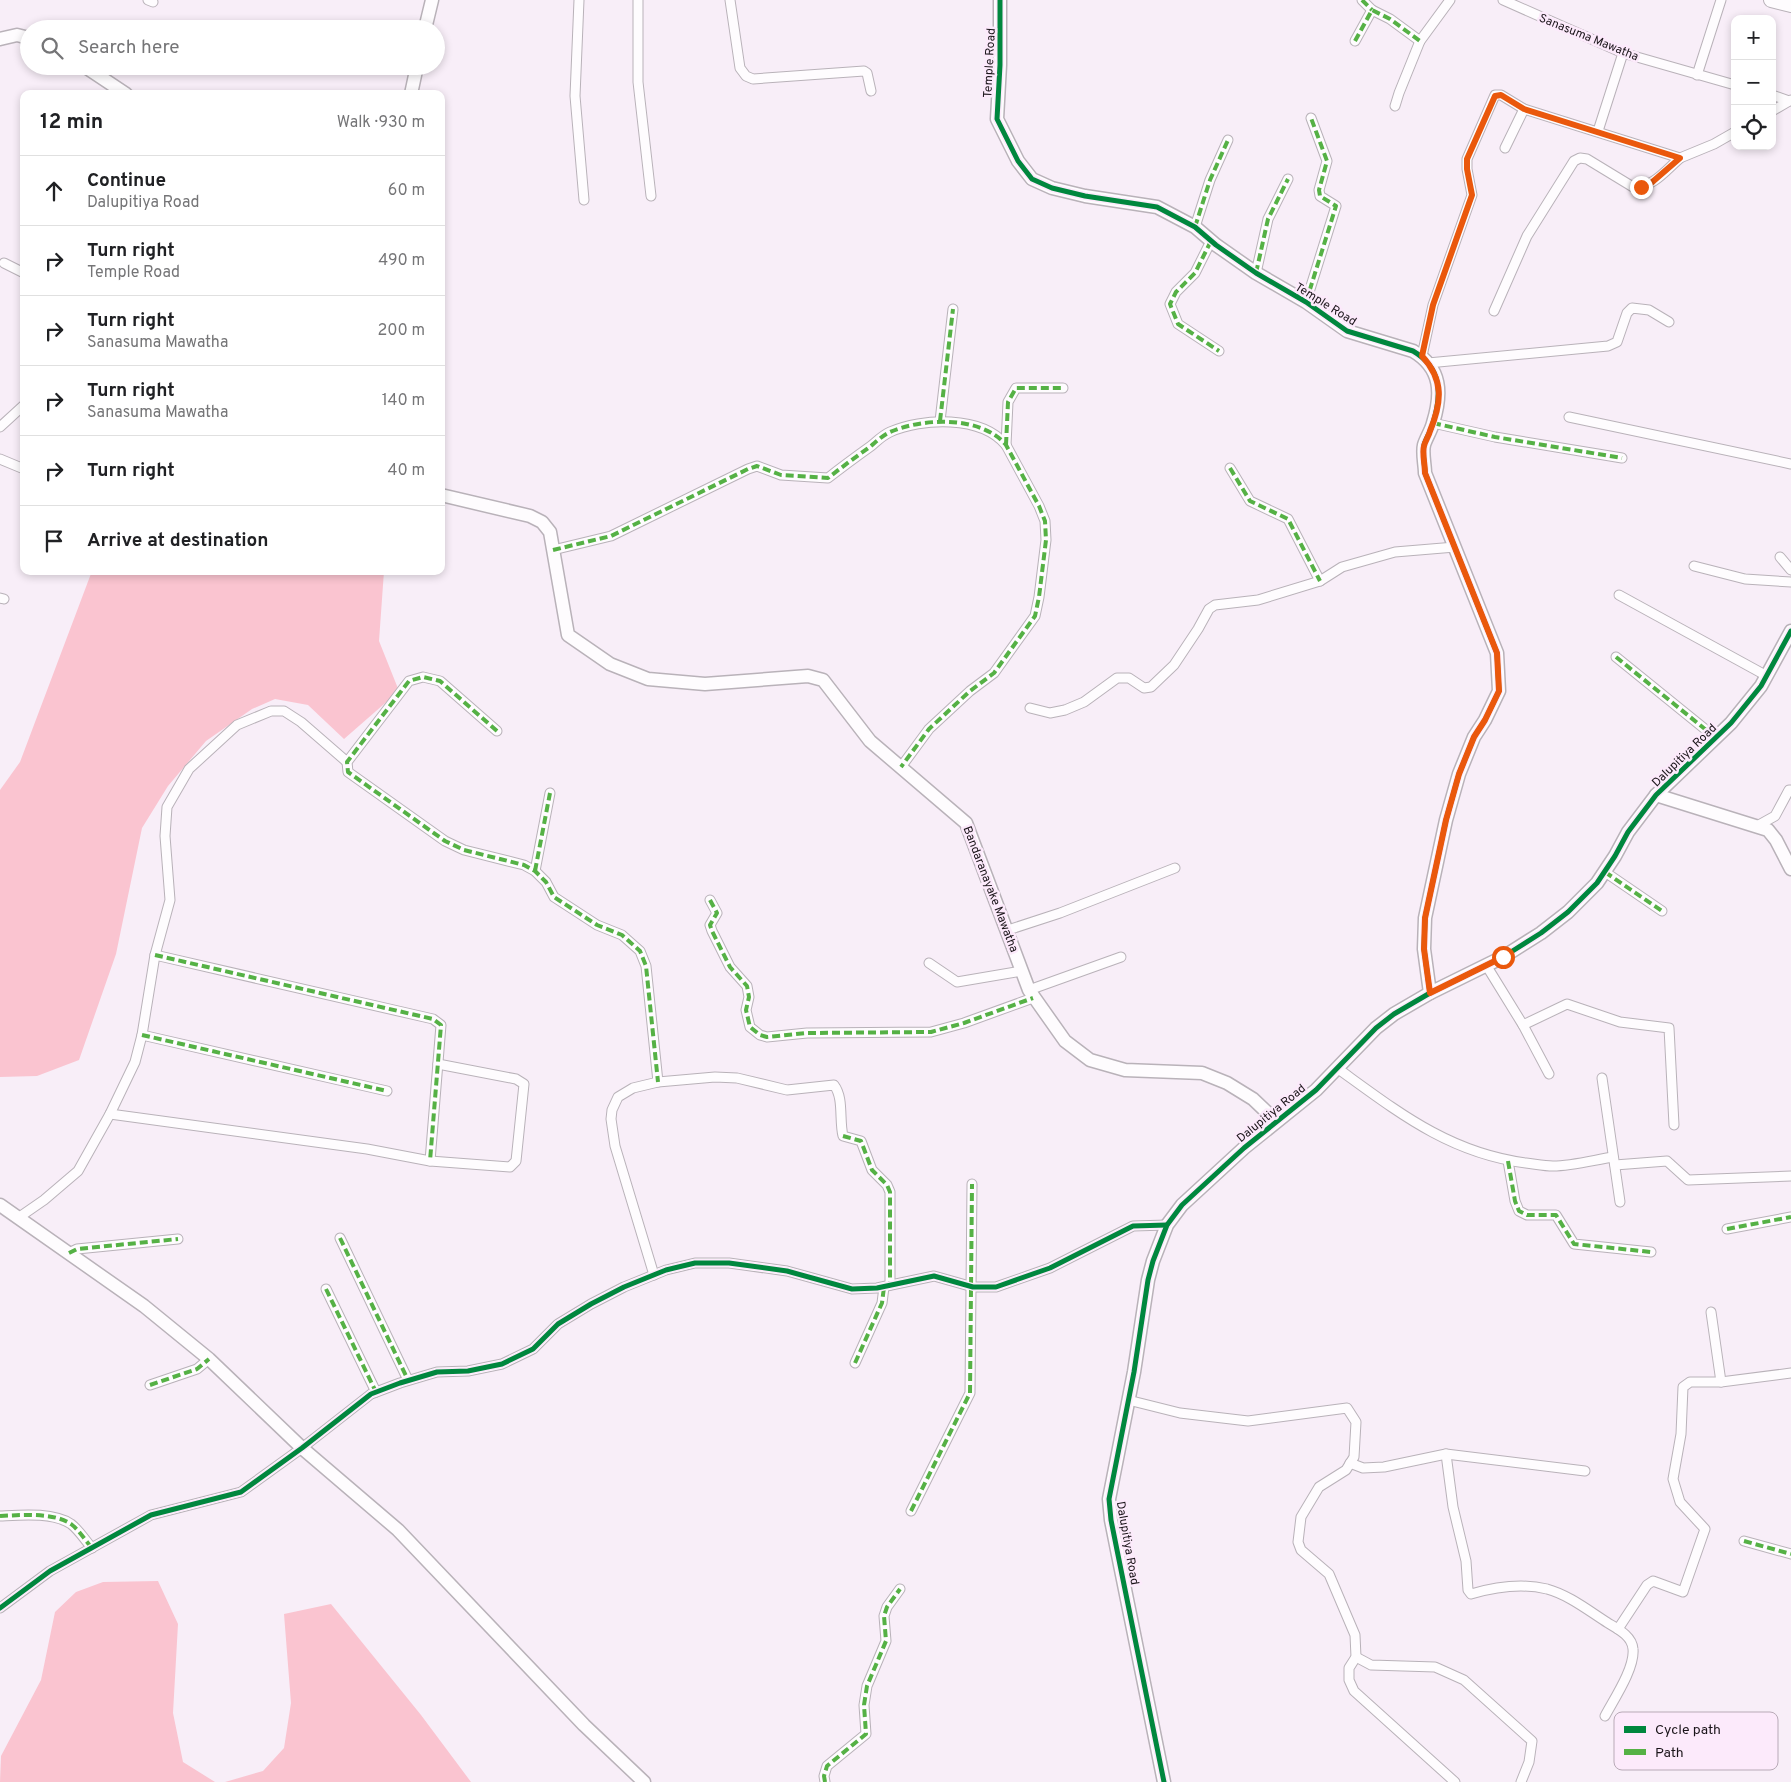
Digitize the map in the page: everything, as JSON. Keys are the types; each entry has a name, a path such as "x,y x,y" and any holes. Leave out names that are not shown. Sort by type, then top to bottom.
{"main road":[{"path":"1771,0 1791,6"}],"street":[{"path":"427,20 432,0"},
{"path":"579,0 575,96 584,200"},
{"path":"638,0 638,82 651,196"},
{"path":"730,0 740,68 746,76 753,79 864,71 868,73 872,91"},
{"name":"Temple Road","path":"1000,0 1000,65 997,119 1018,162 1032,179 1052,188 1085,196 1157,207 1195,226 1211,241 1256,273 1306,302 1347,331 1413,351 1425,359"},
{"path":"1362,0 1372,10 1390,19 1420,41"},
{"path":"1395,106 1420,41 1450,0"},
{"name":"Sanasuma Mawatha","path":"1503,0 1623,53 1731,84"},
{"path":"1697,75 1721,0"},
{"path":"1355,41 1372,10"},
{"path":"0,39 20,36"},
{"path":"1598,131 1623,53"},
{"path":"98,75 120,90"},
{"path":"412,90 415,75"},
{"path":"1430,993 1424,949 1425,918 1446,820 1459,774 1474,737 1485,720 1499,691 1497,653 1425,473 1424,446 1433,423 1439,396 1438,380 1425,359 1433,305 1472,195 1467,169 1470,151 1495,96 1501,95 1524,109 1680,158"},
{"path":"1776,96 1790,100"},
{"path":"1776,109 1790,100"},
{"path":"1505,148 1524,109"},
{"path":"1306,302 1336,206 1320,196 1319,190 1327,161 1311,118"},
{"path":"1494,310 1527,236 1574,160 1587,158 1633,186 1641,187 1650,184 1680,158 1708,147 1731,134"},
{"path":"1195,226 1210,180 1228,140"},
{"path":"1256,273 1268,219 1288,180"},
{"path":"1211,241 1195,273 1176,292 1170,304 1178,324 1219,350"},
{"path":"4,262 20,271"},
{"path":"1425,359 1608,346 1617,342 1627,313 1632,308 1650,310 1669,322"},
{"path":"940,421 953,309"},
{"path":"1006,445 1008,402 1016,388 1063,388"},
{"path":"0,427 20,409"},
{"path":"1569,417 1791,464"},
{"path":"553,550 611,536 748,469 758,466 781,474 828,478 888,433 912,425 940,421 972,425 999,437 1006,445 1039,506 1045,521 1046,540 1035,616 994,673 970,691 929,729 901,768"},
{"path":"1433,423 1495,437 1622,458"},
{"path":"0,459 20,467"},
{"path":"1230,468 1250,501 1288,519 1320,581"},
{"name":"Bandaranayake Mawatha","path":"445,496 530,516 542,522 550,532 568,636 610,664 648,679 705,684 808,676 823,680 870,741 966,823 1031,994 1065,1041 1090,1060 1125,1070 1202,1073 1227,1083 1253,1099 1276,1120"},
{"path":"1030,708 1050,713 1065,710 1084,702 1117,678 1128,678 1144,688 1151,687 1174,664 1209,609 1215,605 1258,600 1320,581 1342,567 1395,552 1455,547"},
{"path":"1780,557 1791,570"},
{"path":"1694,566 1745,579 1791,582"},
{"path":"1619,595 1767,676"},
{"name":"Dalupitiya Road","path":"1164,1782 1111,1520 1109,1499 1134,1372 1148,1280 1153,1261 1168,1225 1182,1205 1214,1174 1276,1120 1316,1090 1394,1014 1430,993 1503,957 1548,928 1568,912 1592,889 1605,872 1628,832 1656,795 1731,723 1762,686 1791,631"},
{"path":"1616,658 1716,738"},
{"path":"497,731 440,681 423,678 409,681 347,762 348,772 445,841 464,850 524,865 535,871 546,882 554,897 597,925 622,935 640,952 646,966 658,1082"},
{"path":"18,1218 44,1200 78,1171 110,1114 135,1062 142,1035 155,955 170,900 165,836 167,808 189,769 237,725 271,711 284,711 301,722 347,762"},
{"path":"1758,826 1775,816 1789,790 1791,790"},
{"path":"535,871 550,793"},
{"path":"1656,795 1768,830 1776,840 1791,869"},
{"path":"1008,930 1060,913 1175,868"},
{"path":"1605,872 1662,911"},
{"path":"710,900 717,913 710,925 712,931 730,967 747,986 749,996 746,1010 750,1027 760,1035 767,1037 807,1033 931,1032 964,1023 1121,957"},
{"path":"155,955 433,1019 440,1025 430,1162"},
{"path":"929,963 957,982 1022,971"},
{"path":"1486,965 1549,1074"},
{"path":"1522,1025 1567,1004 1620,1022 1668,1028 1674,1125"},
{"path":"142,1035 387,1091"},
{"path":"110,1114 367,1149 430,1162 510,1167 516,1161 524,1084 516,1079 438,1064"},
{"path":"1337,1068 1385,1103 1437,1136 1464,1148 1508,1160 1553,1166 1614,1161 1667,1162 1688,1180 1791,1176"},
{"path":"654,1275 615,1146 611,1120 612,1110 618,1098 633,1088 658,1082 715,1078 737,1078 787,1090 834,1085 839,1091 840,1127 843,1136 861,1141 872,1170 887,1185 890,1192 887,1286 882,1303 855,1363"},
{"path":"1602,1078 1620,1202"},
{"path":"1508,1160 1515,1201 1520,1211 1527,1215 1556,1215 1574,1244 1651,1252"},
{"path":"911,1512 970,1393 973,1286 972,1184"},
{"path":"0,1205 144,1306 209,1359 302,1448 398,1530 584,1725 644,1782"},
{"path":"1727,1229 1791,1216"},
{"path":"0,1608 50,1571 151,1516 241,1492 302,1448 370,1394 437,1372 468,1371 502,1364 533,1349 558,1324 566,1319 624,1288 654,1275 695,1263 729,1263 787,1271 852,1289 887,1286 934,1276 973,1286 996,1288 1050,1268 1133,1226 1168,1225"},
{"path":"340,1238 408,1380"},
{"path":"69,1253 77,1249 178,1239"},
{"path":"326,1288 376,1392"},
{"path":"1711,1312 1721,1382"},
{"path":"150,1385 197,1368 209,1359"},
{"path":"1618,1629 1647,1585 1653,1581 1683,1592 1706,1529 1680,1502 1673,1479 1681,1434 1683,1387 1690,1382 1721,1382 1791,1373"},
{"path":"1128,1400 1180,1413 1248,1421 1347,1408 1356,1422 1354,1457 1346,1470 1319,1487 1301,1517 1298,1542 1301,1550 1329,1574 1355,1635 1356,1657 1349,1668 1349,1680 1354,1691 1455,1782"},
{"path":"1350,1463 1363,1468 1384,1467 1446,1454 1585,1471"},
{"path":"1446,1454 1453,1507 1466,1561 1468,1590 1471,1594 1487,1589 1528,1586 1548,1590 1570,1599 1626,1634 1634,1648 1631,1664 1605,1716"},
{"path":"0,1516 34,1515 63,1519 72,1525 92,1548"},
{"path":"1744,1541 1791,1554"},
{"path":"825,1782 824,1776 827,1766 866,1734 864,1705 867,1686 886,1641 884,1616 887,1607 900,1589"},
{"path":"1356,1657 1372,1664 1435,1667 1464,1680 1532,1741 1529,1762 1521,1782"}],"shaded area":[{"path":"90,575 384,575 379,641 399,691 344,739 308,705 275,699 252,709 206,741 168,786 142,828 116,954 79,1060 37,1076 0,1077 0,790 20,762"},
{"path":"158,1581 178,1624 173,1713 183,1762 215,1782 0,1782 1,1756 41,1680 55,1612 76,1592 103,1582"},
{"path":"331,1604 421,1715 471,1782 225,1782 263,1771 284,1748 291,1703 284,1614"}],"marked path":[{"path":"1362,0 1372,10"},
{"path":"1355,41 1372,10 1390,19 1420,41"},
{"path":"1306,302 1336,206 1320,196 1319,190 1327,161 1311,118"},
{"path":"1195,227 1210,180 1228,140"},
{"path":"1256,273 1268,219 1288,179"},
{"path":"1211,241 1195,273 1176,292 1170,304 1178,324 1219,351"},
{"path":"940,421 953,309"},
{"path":"1006,445 1008,402 1016,388 1063,388"},
{"path":"553,550 611,536 757,466 781,475 828,478 885,435 903,427 934,422 951,422 982,428 995,435 1006,445 1039,506 1045,521 1046,540 1035,616 994,673 970,691 929,729 901,767"},
{"path":"1433,423 1495,437 1622,458"},
{"path":"1230,468 1250,501 1288,519 1320,581"},
{"path":"1616,657 1716,738"},
{"path":"497,731 440,681 423,677 409,681 347,762 348,772 445,841 464,850 524,865 535,871 546,882 554,897 597,925 622,935 640,951 646,966 658,1082"},
{"path":"535,871 550,793"},
{"path":"1605,872 1662,911"},
{"path":"710,900 717,913 710,925 712,931 730,967 747,986 749,997 746,1010 750,1027 760,1035 767,1037 807,1033 931,1032 964,1023 1033,998"},
{"path":"155,955 433,1019 441,1025 430,1161"},
{"path":"142,1035 387,1091"},
{"path":"843,1136 861,1141 872,1170 887,1185 890,1192 890,1285"},
{"path":"1508,1161 1515,1201 1519,1211 1527,1215 1556,1215 1574,1244 1651,1252"},
{"path":"911,1511 970,1393 972,1184"},
{"path":"1727,1229 1791,1217"},
{"path":"340,1238 408,1380"},
{"path":"69,1253 77,1249 178,1239"},
{"path":"855,1363 882,1303 884,1287"},
{"path":"326,1289 376,1392"},
{"path":"150,1385 197,1369 209,1359"},
{"path":"0,1516 37,1515 64,1520 74,1526 92,1548"},
{"path":"1744,1541 1791,1554"},
{"path":"825,1782 824,1776 827,1766 866,1734 864,1705 867,1686 886,1641 884,1616 887,1607 900,1589"}],"cycle path":[{"path":"1000,0 1000,65 997,119 1018,161 1032,179 1052,188 1085,196 1157,207 1195,227 1216,245 1256,273 1306,302 1347,331 1413,351 1430,365 1434,374 1437,382 1438,402 1432,426 1424,445 1425,473 1497,653 1499,691 1485,720 1474,737 1459,774 1446,820 1425,918 1424,949 1430,993"},
{"path":"1164,1782 1111,1520 1109,1499 1134,1372 1148,1280 1167,1225 1182,1205 1244,1148 1316,1090 1376,1028 1394,1014 1430,993 1503,957 1541,933 1568,912 1597,883 1628,832 1656,795 1731,723 1761,686 1791,631"},
{"path":"0,1608 50,1571 151,1515 241,1492 302,1448 371,1394 437,1372 468,1371 502,1364 533,1349 558,1324 591,1304 624,1287 666,1270 695,1263 729,1263 787,1271 852,1289 877,1288 934,1276 973,1287 996,1287 1050,1268 1133,1226 1167,1225"}],"route":[{"path":"1503,957 1430,993 1424,949 1425,918 1446,820 1459,774 1474,737 1485,720 1499,691 1497,653 1425,473 1424,446 1430,434 1439,396 1438,380 1422,356 1433,305 1472,195 1467,159 1491,101 1496,95 1501,95 1524,109 1680,158 1650,184 1641,187"}]}
